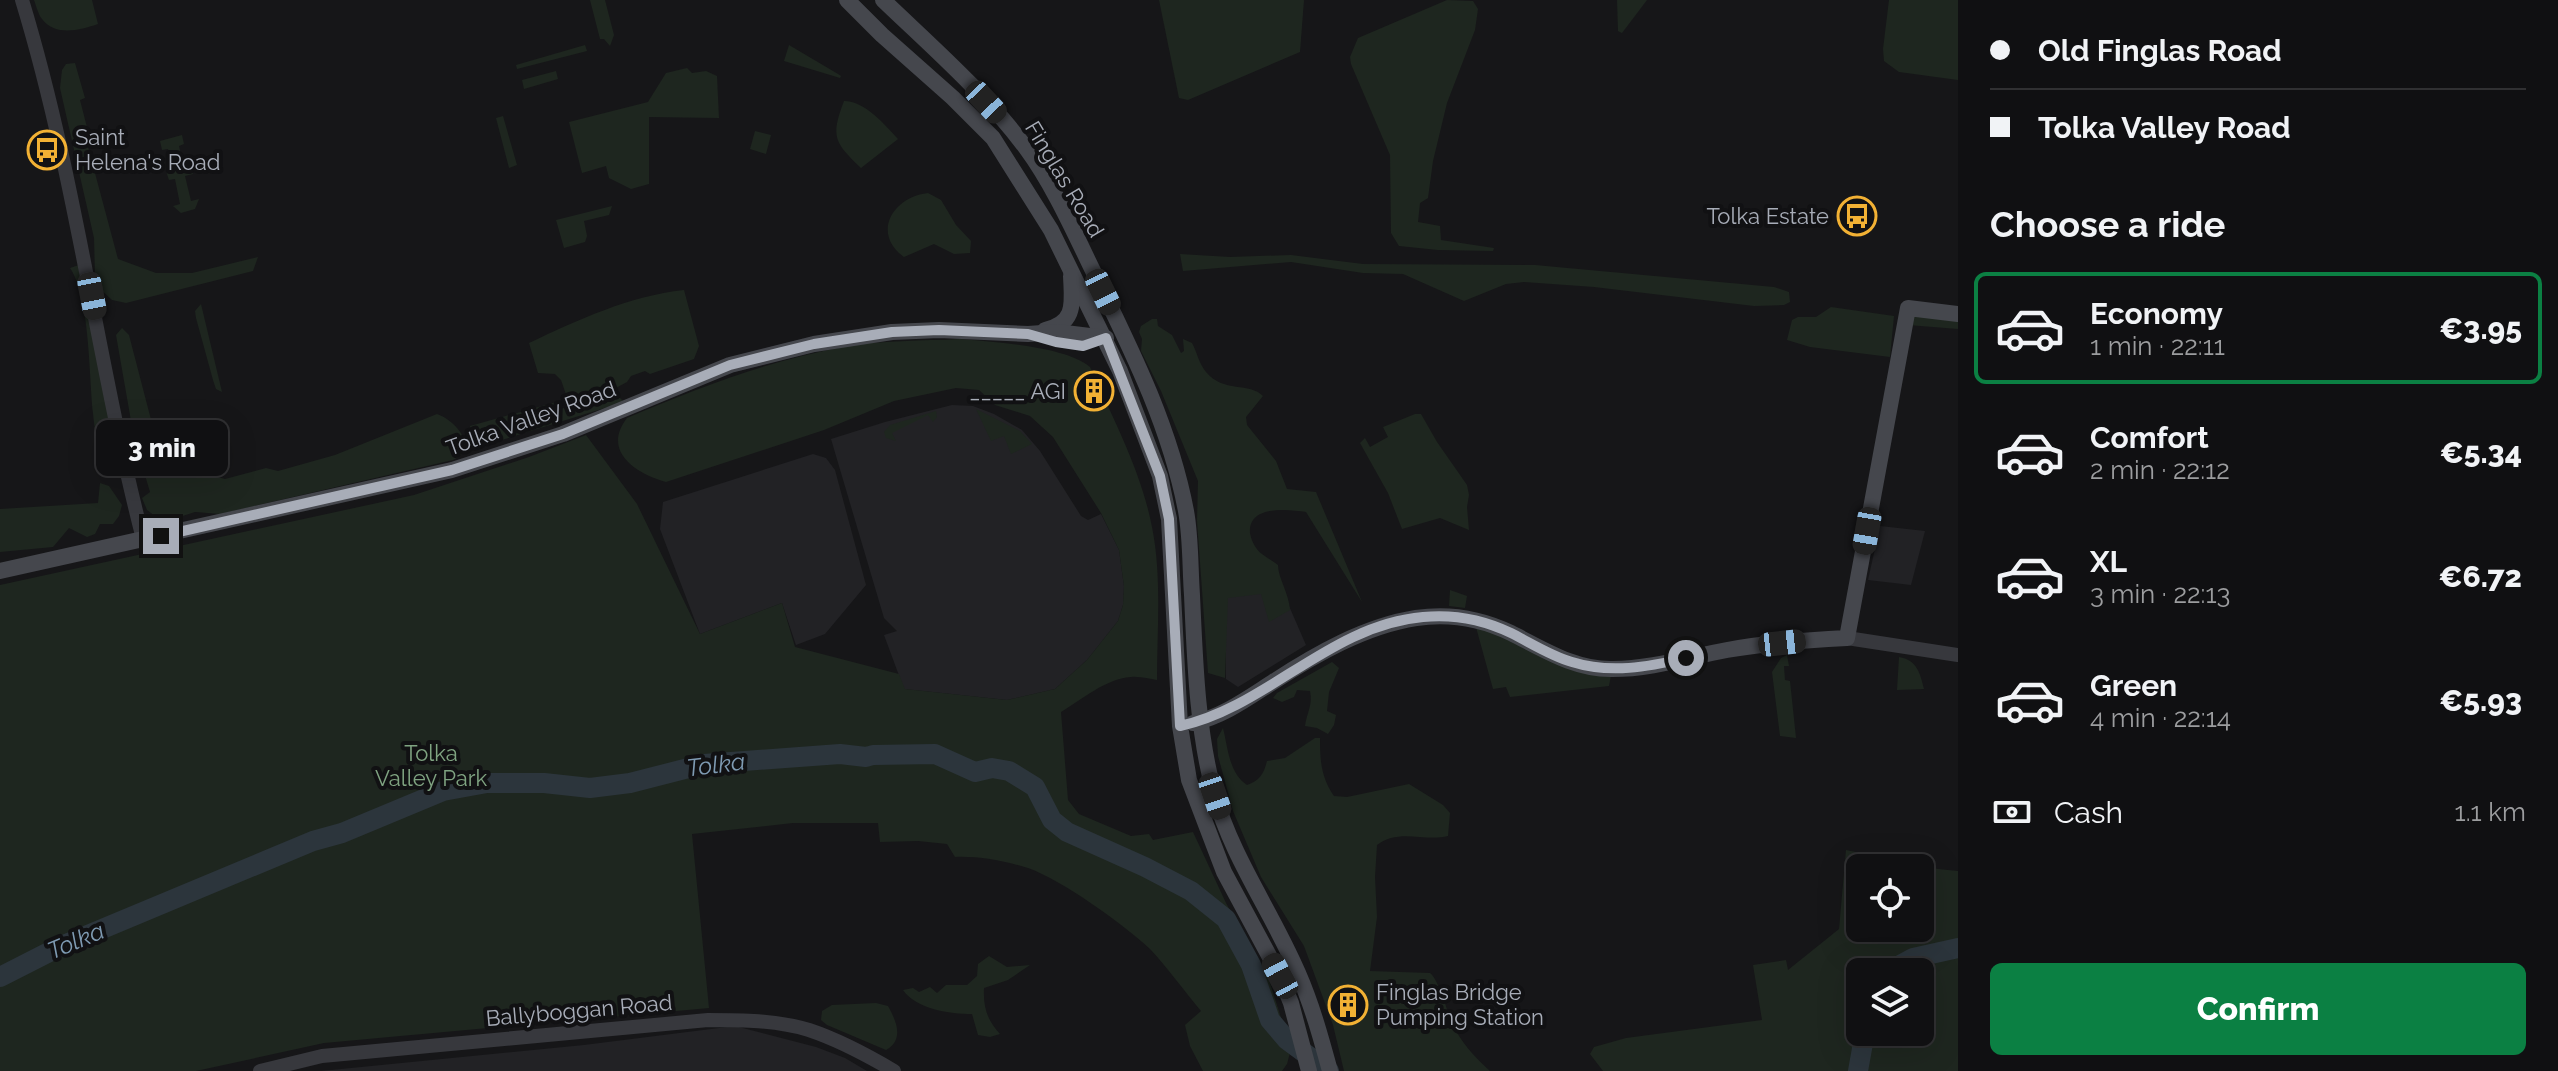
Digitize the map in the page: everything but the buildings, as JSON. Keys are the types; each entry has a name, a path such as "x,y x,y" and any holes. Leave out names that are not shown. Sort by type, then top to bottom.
{"main road":[{"name":"Finglas Road","path":"847,0 993,138 1034,200 1106,338 1160,476 1169,519 1180,726 1189,780 1224,872 1280,976 1300,1038 1306,1069"},
{"name":"Finglas Road","path":"883,0 966,81 1027,150 1068,219 1163,421 1187,514 1196,674 1207,764 1229,837 1298,972 1328,1064"},
{"path":"1028,334 1054,328 1070,313 1071,270"},
{"path":"1180,726 1223,713 1342,643 1370,630 1417,618 1441,616 1487,624 1570,662 1612,670 1651,666 1741,648 1847,638 1908,308 1958,314"},
{"path":"1106,338 1121,328"},
{"name":"Tolka Valley Road","path":"0,571 475,464 563,434 691,380 765,355 861,335 892,332 1057,332 1106,338"}],"street":[{"path":"22,0 84,254 143,539"},
{"path":"1847,638 1958,655"},
{"name":"Ballyboggan Road","path":"260,1071 322,1056 708,1020 753,1020 806,1029 843,1043 894,1071"}],"shaded area":[{"path":"952,405 973,406 1022,430 1040,451 1081,516 1088,520 1101,514 1119,550 1124,586 1118,621 1087,660 1055,689 1007,700 904,689 884,635 897,631 884,618 831,439"},
{"path":"813,454 826,458 835,470 866,585 825,634 796,645 782,603 700,634 660,529 663,502"},
{"path":"1880,526 1925,531 1911,585 1868,580"},
{"path":"1261,589 1289,606 1306,645 1238,687 1226,679 1226,595"},
{"path":"735,1026 816,1047 867,1071 321,1071 584,1045"}],"green space":[{"path":"34,0 92,0 98,24 76,30 54,28 42,19"},
{"path":"590,0 605,0 614,35 610,46 600,39"},
{"path":"1159,0 1304,0 1300,52 1188,100 1179,98"},
{"path":"1447,0 1473,1 1478,9 1475,30 1447,103 1428,198 1420,203 1418,222 1440,226 1441,240 1494,248 1493,251 1399,246 1391,233 1390,155 1351,64 1350,57 1358,38"},
{"path":"1617,0 1647,0 1622,33 1618,31"},
{"path":"1889,0 1958,0 1958,80 1899,72 1884,61"},
{"path":"585,45 587,51 517,69 516,65"},
{"path":"789,45 838,74 840,78 784,61"},
{"path":"75,63 85,98 80,100 91,143 88,147 118,259 156,273 192,273 258,257 253,271 126,303 112,300 100,289 95,275 94,238 60,88 62,70 66,64"},
{"path":"687,68 692,73 706,71 717,76 719,118 649,117 649,184 631,189 609,178 606,166 582,173 569,122 648,102 666,73"},
{"path":"556,71 558,79 524,89 522,80"},
{"path":"844,101 867,109 898,139 861,168 845,152 838,139 837,123"},
{"path":"503,116 517,165 509,168 496,118"},
{"path":"755,131 771,135 766,154 750,149"},
{"path":"182,135 184,144 179,146 184,167 191,166 193,174 185,176 191,201 199,199 195,209 181,213 173,206 180,204 175,179 169,180 166,171 173,170 168,149 162,150 160,141"},
{"path":"928,193 941,200 956,225 971,241 970,253 954,254 934,244 904,257 894,248 889,237 890,218 905,201"},
{"path":"612,206 609,215 584,221 585,242 564,248 556,220"},
{"path":"1180,254 1230,257 1291,255 1363,264 1535,265 1774,287 1789,292 1790,302 1754,306 1524,282 1506,284 1464,301 1403,274 1363,273 1291,262 1183,271"},
{"path":"79,265 118,457 102,462 94,419 85,317 77,281 70,268"},
{"path":"684,290 699,346 694,359 650,374 645,371 631,376 627,382 612,390 624,402 476,448 470,426 556,402 561,409 570,406 561,380 555,374 538,373 529,343 624,303"},
{"path":"201,304 222,392 216,389 196,318 195,311"},
{"path":"1831,307 1894,316 1890,357 1810,347 1787,340 1792,320 1816,317"},
{"path":"1911,308 1958,314 1958,329 1908,325"},
{"path":"1157,319 1158,326 1172,335 1181,353 1184,351 1183,339 1192,343 1204,369 1220,383 1251,389 1263,396 1246,417 1247,425 1276,461 1287,489 1316,492 1362,602 1306,512 1280,510 1262,513 1251,524 1250,533 1260,552 1278,565 1290,610 1269,622 1261,594 1228,598 1225,678 1208,673 1197,521 1198,481 1141,351 1141,326"},
{"path":"122,328 129,335 162,462 225,479 266,468 278,471 335,455 437,414 457,428 465,442 464,449 453,460 220,514 195,512 170,520 159,519 147,510 142,498 150,492 134,438 116,335"},
{"name":"Tolka Valley Park","path":"960,339 1047,350 1064,354 1090,367 1126,445 1141,485 1155,546 1158,584 1157,680 1134,677 1112,681 1061,712 1068,800 1079,814 1131,836 1149,834 1153,840 1193,832 1226,903 1268,977 1291,1049 1282,1071 1203,1071 1190,1046 1185,1025 1201,1011 1170,972 1150,949 1124,927 1042,874 1001,861 955,857 947,844 880,842 878,823 793,823 692,834 709,1008 324,1043 196,1071 0,1071 0,585 414,495 586,435 637,504 700,634 782,603 795,647 899,674 905,689 1007,700 1055,689 1087,660 1118,621 1124,586 1119,550 1101,513 1053,437 1030,416 995,405 979,390 956,388 894,401 824,430 666,482 634,467 620,451 620,430 627,418 733,376 843,347"},
{"path":"976,409 1020,431 1032,444 1011,454 1004,436 991,441"},
{"path":"936,411 937,417 933,422 928,415 892,433 896,441 886,438 884,432 890,425"},
{"path":"1421,414 1467,485 1469,530 1440,518 1402,529 1388,493 1360,443 1365,438 1370,447 1388,437 1383,427"},
{"path":"100,483 109,486 122,505 113,524 100,524 95,534 87,537 69,528 53,547 0,552 0,509 98,503"},
{"path":"1450,590 1467,596 1465,608 1449,606"},
{"path":"1474,620 1612,670 1609,686 1510,697 1506,687 1493,689"},
{"path":"1787,655 1789,666 1784,666 1785,680 1790,681 1796,738 1780,736 1772,672 1781,658"},
{"path":"1899,657 1914,664 1924,689 1897,690"},
{"path":"1332,662 1339,668 1329,692 1327,711 1336,715 1328,734 1305,726 1310,691 1297,690 1294,697 1282,702 1273,698"},
{"path":"1223,728 1233,767 1247,785 1261,776 1267,761 1285,758 1315,738 1320,738 1322,768 1334,796 1347,797 1409,784 1443,805 1450,813 1448,836 1394,837 1377,845 1377,917 1370,971 1430,973 1460,1037 1490,1071 1344,1071 1333,1025 1304,946 1261,877 1233,811 1218,756 1217,739"},
{"path":"1846,850 1865,854 1846,854 1846,942 1934,942 1934,868 1958,871 1958,1071 1603,1071 1590,1054 1594,1047 1626,1038 1762,1020 1753,965 1786,960 1788,970 1839,929"},
{"path":"989,956 1007,967 1030,965 1008,980 984,988 987,1013 1000,1034 990,1037 978,1035 972,1014 925,1006 903,990 913,988 919,992 930,987 937,993 946,985 967,985 977,976 978,964"},
{"path":"876,1003 888,1006 896,1024 897,1036 886,1050 821,1020 822,1011 832,1005"}],"waterway":[{"name":"Tolka","path":"0,977 59,947 313,841 342,833 443,791 487,783 544,783 590,788 630,783 704,764 840,754 866,757 935,754 975,772 992,768 1009,771 1035,787 1052,820 1067,832 1191,891 1226,919 1251,965 1270,1020 1287,1040 1329,1071"},
{"name":"Tolka","path":"1913,958 1958,948"},
{"name":"Tolka","path":"1858,1071 1862,1046"}],"place":[{"name":"Saint Helena's Road","path":"47,150"},
{"name":"Tolka Estate","path":"1857,216"},
{"name":"_____ AGI","path":"1094,391"},
{"name":"Finglas Bridge Pumping Station","path":"1348,1005"}],"route":[{"path":"161,536 452,470 563,434 730,365 814,344 861,335 939,330 1028,334 1083,346 1106,338 1160,476 1169,519 1180,726 1223,713 1275,680 1370,630 1417,618 1441,616 1487,624 1570,662 1612,670 1686,658"}]}
